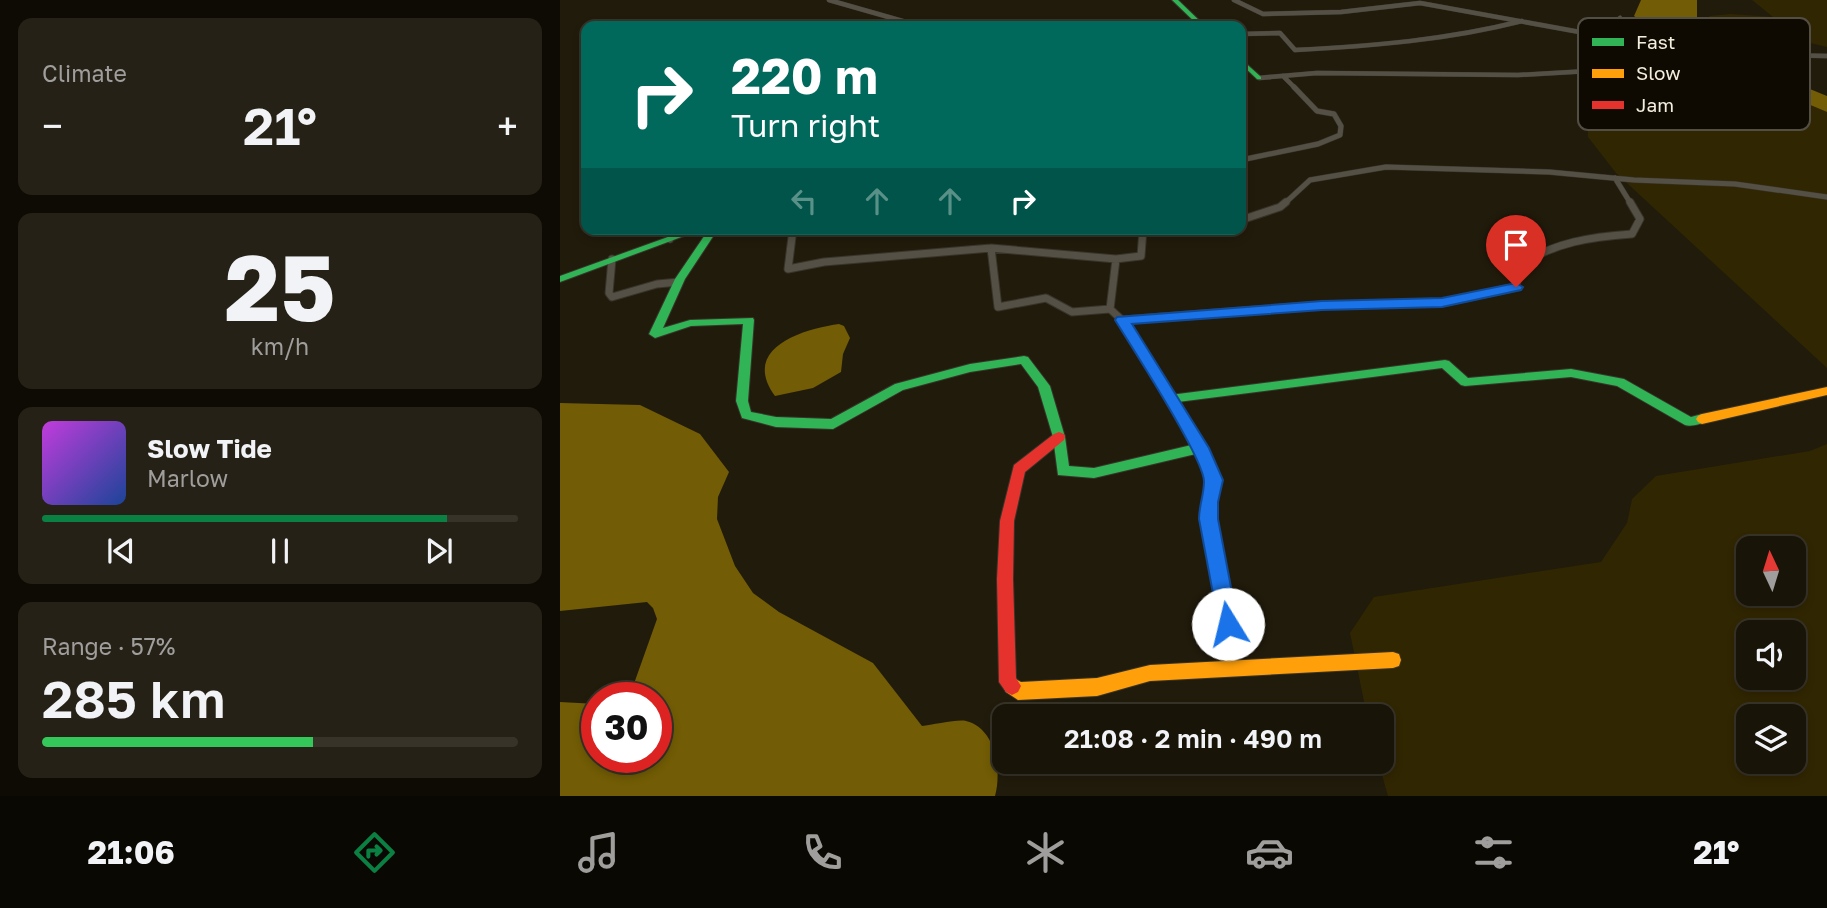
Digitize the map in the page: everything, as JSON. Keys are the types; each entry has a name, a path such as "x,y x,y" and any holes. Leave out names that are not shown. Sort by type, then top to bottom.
{"street":[{"path":"829,0 902,21"},
{"path":"1175,0 1197,21"},
{"path":"1234,0 1252,11 1263,13 1341,12 1420,3 1578,31"},
{"path":"1246,34 1280,33 1295,50 1312,51 1395,45 1475,33 1524,20"},
{"path":"1246,66 1259,78"},
{"path":"1246,79 1317,73 1530,75 1578,72"},
{"path":"1246,159 1318,144 1340,135 1340,126 1334,114 1317,111 1283,76"},
{"path":"1246,218 1280,207 1310,180 1365,169 1549,172 1735,184 1827,197"},
{"path":"1122,320 1322,305 1442,303 1516,287 1520,265 1541,249 1582,238 1632,234 1640,219 1615,178"},
{"path":"560,279 670,235"},
{"path":"709,235 679,282 655,334 690,323 749,320 742,401 746,415 776,422 834,424 899,387 970,368 1024,360 1044,386 1059,437 1063,471 1094,473 1200,448"},
{"path":"792,235 788,269 824,262 991,248 1116,259 1141,256 1143,235"},
{"path":"991,248 998,307 1046,298 1072,312 1110,309 1122,320 1200,448 1214,480 1208,519 1225,604 1233,668"},
{"path":"612,259 609,293 612,297 657,284 679,282"},
{"path":"1110,309 1116,259"},
{"path":"1170,399 1445,364 1465,382 1571,373 1620,382 1689,422 1827,391"},
{"path":"1059,437 1019,470 1007,521 1005,579 1008,682 1018,691 1097,687 1150,674 1393,660"}],"shaded area":[{"path":"1641,0 1697,0 1697,18 1634,16"},
{"path":"1752,0 1827,0 1827,47 1810,43 1810,18 1709,16 1731,14 1773,17"},
{"path":"1810,89 1827,96 1827,112 1810,105"},
{"path":"1810,105 1827,112 1827,368 1616,173 1588,137 1588,130 1810,130"},
{"path":"839,324 844,326 850,338 843,354 841,372 813,388 775,396 766,379 765,365 770,353 794,336"},
{"path":"560,403 640,405 700,434 729,472 718,497 717,519 735,566 753,593 779,612 873,663 922,726 951,721 966,721 976,725 984,732 992,746 992,774 998,775 995,796 560,796 560,702 581,703 581,773 672,773 672,682 635,682 657,619 653,608 647,602 560,611"},
{"path":"1827,444 1827,796 1388,796 1382,774 1394,774 1394,704 1365,704 1350,633 1374,597 1601,562 1627,523 1632,499 1656,476 1810,451"}],"traffic: fast":[{"path":"1175,0 1197,21"},
{"path":"1246,66 1259,78"},
{"path":"560,279 682,235"},
{"path":"710,235 680,279 655,334 690,323 749,320 742,401 746,415 776,422 833,424 899,387 970,368 1024,360 1044,386 1059,437 1063,471 1094,473 1200,448"},
{"path":"1170,399 1445,364 1465,382 1571,373 1620,382 1689,422 1702,419"}],"traffic: slow":[{"path":"1702,419 1827,391"},
{"path":"1012,686 1018,691 1097,687 1150,673 1393,660"}],"traffic: jam":[{"path":"1012,686 1008,682 1005,579 1007,521 1019,469 1059,437"}],"route":[{"path":"1228,624 1208,519 1214,480 1200,448 1122,320 1322,305 1442,303 1516,287"}]}
